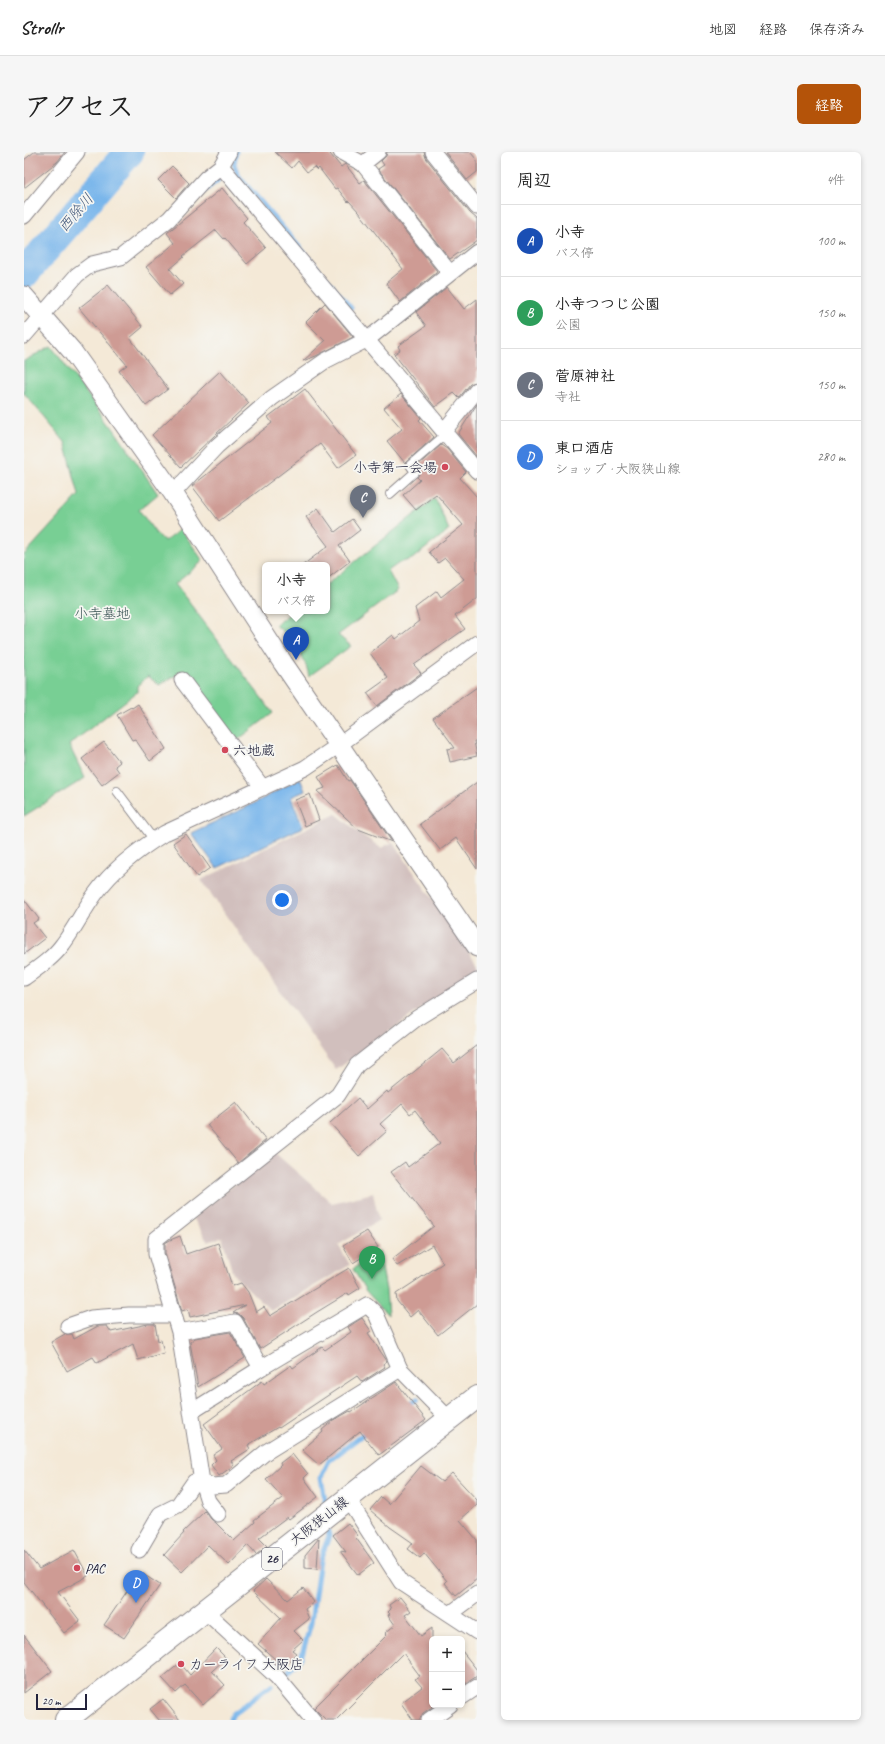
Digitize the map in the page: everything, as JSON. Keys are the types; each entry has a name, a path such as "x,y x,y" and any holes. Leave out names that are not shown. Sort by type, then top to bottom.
{"main road":[{"name":"大阪狭山線","path":"66,1720 448,1419 476,1400"}],"street":[{"path":"24,216 77,152"},
{"path":"24,336 32,305 92,264 121,257 169,219 206,178 221,166 229,152"},
{"path":"341,152 363,164 450,274"},
{"path":"363,164 378,152"},
{"path":"433,152 477,207"},
{"path":"221,166 368,339 477,471"},
{"path":"173,493 217,446 272,398 325,361 368,339 477,252"},
{"path":"32,305 72,351 173,493 272,646 477,947"},
{"path":"445,432 477,390"},
{"path":"24,978 43,965 63,945 96,892 118,867 154,840 305,768 339,745 477,644"},
{"path":"182,680 263,788"},
{"path":"218,1514 208,1501 202,1482 179,1332 156,1254 156,1239 338,1095 357,1066 417,1018 477,981"},
{"path":"191,1412 261,1368 367,1306 376,1314 400,1369 448,1419"},
{"path":"68,1326 90,1318 129,1315 174,1315"},
{"path":"179,1332 235,1322 261,1368"},
{"path":"139,1550 160,1514 178,1506 194,1482 202,1482 212,1486 226,1485 266,1452 400,1369"},
{"path":"348,1499 401,1582 477,1632"},
{"path":"450,1614 477,1594"},
{"path":"205,1611 277,1677 313,1720"},
{"path":"465,1695 477,1687"},
{"path":"429,1720 446,1708"}],"lane":[{"path":"390,494 415,472 410,465 445,432"},
{"path":"117,791 154,840"}],"shaded area":[{"path":"336,814 381,848 393,842 477,964 477,968 336,1070 201,880"},
{"path":"275,1153 332,1203 373,1193 379,1220 338,1245 350,1265 271,1311 233,1274 222,1237 208,1242 193,1218"}],"green space":[{"name":"小寺墓地","path":"51,346 113,428 158,494 139,510 157,535 165,541 181,529 203,561 175,584 273,713 235,742 182,672 159,685 148,676 137,686 137,692 69,745 85,778 24,816 24,555 79,495 65,442 24,393 24,361"},
{"path":"435,498 449,530 412,559 399,563 388,571 398,590 338,635 351,646 309,676 297,648 287,635 275,625 289,614 330,614 330,582"},
{"path":"379,1251 386,1290 388,1315 366,1291 353,1269"}],"water":[{"path":"300,778 305,791 291,797 303,827 217,868 191,833 253,804"}],"building":[{"path":"34,152 65,152 57,162 24,188 24,160"},
{"path":"275,152 332,152 330,154 341,167 345,164 360,183 364,180 437,271 436,273 400,302 386,283 403,269 359,212 349,201 348,202 337,188 335,189 319,168 317,170 314,167 307,172 298,161 292,168"},
{"path":"387,152 424,152 426,158 470,213 477,219 477,240 450,259 378,169 384,165 381,161 386,156"},
{"path":"445,152 470,152 477,160 477,172 467,180"},
{"path":"172,166 189,183 176,198 158,180"},
{"path":"222,188 247,218 243,222 266,248 247,264 225,238 224,239 216,230 183,256 184,257 170,269 183,284 170,295 146,267 175,243 167,233"},
{"path":"108,285 143,327 130,338 168,389 146,406 119,371 127,365 79,308"},
{"path":"447,287 464,309 477,299 477,381 470,384 459,398 454,393 435,407 394,354 400,350 398,346 426,326 416,312"},
{"path":"325,303 353,337 303,361 325,341 306,322"},
{"path":"220,371 249,403 181,467 152,435"},
{"path":"305,389 356,455 338,468 320,444 219,521 192,486 272,423 268,417"},
{"path":"401,394 421,418 419,420 434,437 405,463 387,441 402,429 384,408"},
{"path":"477,404 477,457 458,434"},
{"path":"441,445 447,449 466,472 460,478 477,497 477,599 455,616 465,629 414,665 421,673 377,706 367,693 388,678 370,653 393,635 396,639 419,621 415,608 437,591 441,597 464,579 445,558 438,563 429,552 463,525 436,494 416,510 403,495 420,480 417,477 420,471 417,466"},
{"path":"318,508 335,532 352,519 360,530 339,546 350,561 330,577 330,562 307,562 328,546 306,517"},
{"path":"477,687 477,741 474,741 477,756 450,762 447,749 455,748 433,718"},
{"path":"138,704 166,749 150,761 135,739 132,740 117,715"},
{"path":"104,742 120,762 115,766 119,772 102,785 82,759"},
{"path":"338,765 348,781 350,780 392,842 358,829 317,791 325,788 318,777"},
{"path":"477,782 477,869 456,838 440,850 420,824"},
{"path":"310,794 319,820 305,826 295,800"},
{"path":"186,834 210,868 197,877 173,843"},
{"path":"24,899 39,919 33,923 45,938 24,954"},
{"path":"477,1045 477,1304 438,1335 418,1310 410,1317 397,1301 396,1294 443,1263 432,1245 397,1266 392,1259 434,1226 391,1172 405,1162 408,1167 440,1143 415,1110 410,1114 402,1104 380,1124 387,1131 359,1156 330,1123 358,1098 367,1109 387,1091 388,1093 442,1049 454,1063"},
{"path":"236,1102 266,1140 238,1163 207,1125"},
{"path":"367,1231 378,1247 353,1263 343,1246"},
{"path":"180,1236 186,1254 218,1243 232,1286 241,1283 248,1292 256,1312 264,1307 270,1316 349,1268 360,1288 349,1295 348,1293 260,1349 243,1318 239,1314 233,1313 245,1305 190,1317 188,1309 182,1311 165,1253 165,1243"},
{"path":"362,1318 371,1331 368,1333 387,1361 383,1364 385,1367 362,1382 357,1376 279,1428 278,1427 248,1445 250,1449 231,1461 234,1465 219,1476 211,1465 216,1460 213,1455 222,1449 204,1424 262,1381 264,1384 291,1365 293,1368 322,1347 325,1350 351,1332 348,1327"},
{"path":"148,1324 155,1324 158,1341 161,1340 164,1353 138,1360 133,1344 97,1363 93,1357 67,1371 51,1342 65,1334 72,1334 74,1339 98,1326 107,1326 111,1332"},
{"path":"230,1332 245,1358 198,1387 190,1342 195,1338"},
{"path":"396,1382 426,1420 379,1455 360,1431 319,1465 302,1450 323,1432 322,1430 334,1420 350,1411 351,1412"},
{"path":"292,1454 308,1474 304,1478 318,1497 289,1519 287,1517 259,1538 267,1546 256,1555 248,1545 229,1565 208,1545 182,1572 164,1555 184,1533 183,1532 205,1511 211,1519 234,1541 255,1522 254,1520 283,1498 266,1479 281,1465 280,1463"},
{"path":"421,1466 442,1482 452,1473 477,1500 477,1505 460,1520 477,1540 477,1579 456,1596 445,1583 447,1581 424,1553 420,1558 408,1549 413,1543 390,1527 370,1510 381,1497 389,1504"},
{"path":"348,1523 358,1536 356,1538 374,1563 358,1575 340,1551 346,1552 333,1535"},
{"path":"319,1538 317,1569 305,1568 305,1555"},
{"path":"24,1550 39,1569 74,1550 88,1576 58,1592 80,1621 64,1633 24,1582"},
{"path":"140,1572 160,1585 124,1638 104,1625"},
{"path":"266,1579 288,1600 303,1588 314,1602 305,1609 309,1619 294,1631 303,1640 292,1650 296,1653 284,1667 258,1644 281,1618 253,1591"},
{"path":"400,1597 411,1611 405,1615 421,1636 432,1628 432,1636 429,1636 429,1708 430,1708 423,1713 419,1720 413,1720 401,1703 422,1687 415,1679 420,1676 403,1653 336,1720 326,1720 314,1708 387,1635 385,1633 395,1625 388,1615 390,1614 388,1612 391,1609 389,1605"},
{"path":"24,1635 52,1671 24,1693"},
{"path":"216,1648 226,1658 212,1671 225,1685 203,1705 185,1685 176,1693 162,1678 180,1663 190,1675"},
{"path":"465,1655 477,1670 477,1676 465,1684"},
{"path":"163,1699 180,1720 159,1720 150,1709"}],"waterway":[{"name":"西除川","path":"24,274 129,152"},
{"path":"236,152 234,164 238,175 351,308"},
{"path":"201,193 218,180"},
{"path":"408,1405 417,1399"},
{"path":"325,1501 321,1477 329,1461 367,1431"},
{"path":"286,1674 301,1658 311,1623 320,1560 329,1536 328,1532"},
{"path":"230,1720 233,1714 271,1685"}],"place":[{"name":"小寺第一会場","path":"445,467"},
{"name":"菅原神社","path":"363,518"},
{"name":"小寺","path":"296,660"},
{"name":"六地蔵","path":"225,750"},
{"name":"小寺つつじ公園","path":"372,1279"},
{"name":"PAC","path":"77,1568"},
{"name":"東口酒店","path":"136,1603"},
{"name":"カーライフ 大阪店","path":"181,1664"}]}
